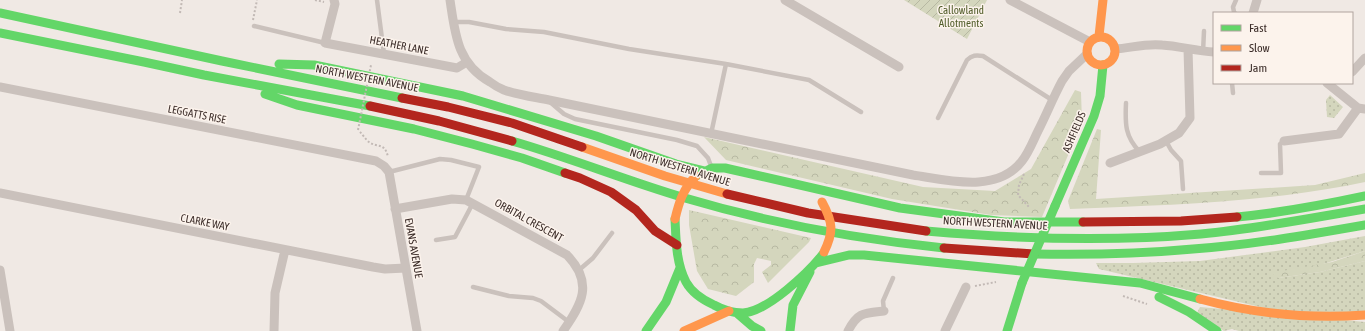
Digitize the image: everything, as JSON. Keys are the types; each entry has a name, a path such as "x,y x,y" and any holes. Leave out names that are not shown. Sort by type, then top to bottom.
{"main road":[{"path":"1099,36 1100,11 1104,0"},
{"name":"NORTH WESTERN AVENUE","path":"0,13 222,61 448,107 505,121 665,176 722,193 808,213 926,231 985,236 1103,239 1201,234 1272,225 1365,209"},
{"path":"0,33 208,76 321,95 435,120 487,133 548,152 704,204 828,232 899,243 1001,252 1068,254 1135,253 1201,249 1260,242 1365,225"},
{"path":"1099,36 1104,36 1112,41 1115,54 1111,61 1103,65 1099,65 1092,61 1087,54 1090,42 1099,36"},
{"path":"222,61 314,66 398,82 463,96 596,136 676,164 708,169 725,168 900,208 1004,222 1181,221 1258,215 1365,196"},
{"name":"ASHFIELDS","path":"1007,331 1012,310 1022,283 1094,116 1100,96 1103,65"},
{"path":"208,76 297,105 414,129 515,156 580,178 611,192 636,210 655,231 677,245"},
{"path":"708,169 688,183 682,192 675,219 680,268 686,283 695,293 715,306 733,312 761,331"},
{"path":"790,331 793,305 814,266 831,240 832,226 829,213 822,202 803,186"},
{"path":"684,331 733,312 752,312 766,306 814,266 849,255 864,254 1140,283 1211,302 1282,316 1336,317 1365,315"},
{"path":"646,331 668,297 680,268"},
{"path":"1096,278 1161,298 1202,319 1217,331"}],"street":[{"path":"325,43 335,4 334,0"},
{"path":"450,0 455,35 467,62 482,78 503,90 913,175 970,182 992,180 1003,177 1012,171 1023,160 1062,82 1069,71 1087,54"},
{"path":"785,0 899,67"},
{"path":"1010,0 1090,42"},
{"path":"1253,12 1257,0"},
{"name":"HEATHER LANE","path":"325,43 457,68 467,62"},
{"path":"1115,49 1161,44 1203,52 1213,52"},
{"path":"1110,163 1166,141 1179,133 1190,118 1188,49"},
{"path":"1353,71 1365,58"},
{"path":"1284,141 1338,134 1362,109 1338,86"},
{"name":"LEGGATTS RISE","path":"0,87 376,161 388,170"},
{"name":"EVANS AVENUE","path":"388,170 417,331"},
{"name":"CLARKE WAY","path":"0,193 385,269 406,268"},
{"name":"ORBITAL CRESCENT","path":"395,209 452,199 469,201 567,255 579,270"},
{"path":"274,331 275,293 285,250"},
{"path":"0,270 10,331"},
{"path":"563,331 577,312 582,299 582,281 579,270"},
{"path":"945,331 966,287"},
{"path":"848,331 854,320 865,313 884,311"}],"lane":[{"path":"377,0 384,54"},
{"path":"1235,12 1233,7 1236,0"},
{"path":"453,22 469,22 544,32 629,49 726,64 809,80 861,112"},
{"path":"254,26 325,43"},
{"path":"1203,52 1204,30"},
{"path":"938,118 966,60 971,56 977,55 984,56 1052,100"},
{"path":"712,134 726,64"},
{"path":"1232,84 1233,93"},
{"path":"549,100 564,114 576,119 596,131 596,136"},
{"path":"1126,103 1125,120 1127,131 1133,145 1140,152"},
{"path":"576,119 677,140 696,146 708,158 708,169"},
{"path":"1166,141 1171,150 1181,161 1183,189"},
{"path":"1261,173 1282,173 1280,144 1284,141"},
{"path":"388,170 440,159 451,160 479,167 469,201 455,237 436,240"},
{"path":"579,270 593,258 612,233"},
{"path":"884,311 883,301 893,278"},
{"path":"473,287 495,293 533,298 541,301 570,322"}],"path":[{"path":"180,13 182,0"},
{"path":"254,26 252,25 257,0"},
{"path":"371,65 358,130 370,143 382,146 386,150 388,155 388,170"},
{"path":"1023,160 1028,166 1019,184 1018,195 1025,204 1034,211"},
{"path":"966,287 1002,282"},
{"path":"1117,294 1153,306"}],"green space":[{"name":"Callowland Allotments","path":"904,0 987,0 967,39"},
{"path":"1075,90 1081,92 1082,122 1042,217 991,215 892,199 726,160 704,137 923,187 995,191 1031,169"},
{"path":"1330,95 1343,107 1334,118 1327,117 1326,100"},
{"path":"1097,129 1101,130 1096,199 1315,185 1365,173 1365,182 1336,188 1233,201 1070,209 1068,201"},
{"path":"689,210 811,238 809,242 768,283 762,272 771,265 771,261 757,258 754,264 754,282 736,296 708,289 697,271 689,225"},
{"path":"1365,236 1365,251 1278,278 1320,272 1365,261 1365,312 1282,312 1099,269 1096,263 1200,261 1305,247"},
{"path":"1365,251 1365,261 1320,272 1278,278 1271,273 1332,262"},
{"path":"1200,307 1365,322 1365,331 1239,331 1232,329 1224,331 1197,313"}],"traffic: fast":[{"path":"0,13 402,98"},
{"path":"0,33 204,75 370,106"},
{"path":"279,64 314,65 463,96 596,136 676,164 705,171"},
{"path":"1055,206 1094,116 1100,96 1103,65"},
{"path":"265,94 297,105 414,129 472,144 522,158 565,173"},
{"path":"512,141 663,191 749,215 846,235 944,248"},
{"path":"696,176 712,168 725,168 900,208 1004,222 1083,222"},
{"path":"1237,217 1333,203 1365,196"},
{"path":"1022,283 1055,206"},
{"path":"926,231 1029,238 1132,238 1201,234 1242,229 1365,209"},
{"path":"675,219 678,259 686,282 691,290 702,298 731,312 743,313 753,311 764,306 787,290 808,271 823,254"},
{"path":"1034,254 1094,254 1173,251 1236,245 1365,225"},
{"path":"816,263 849,255 864,255 1140,283 1200,299"},
{"path":"646,331 666,302 680,268"},
{"path":"790,331 793,305 810,272"},
{"path":"1007,331 1022,283"},
{"path":"1159,297 1189,312 1217,331"},
{"path":"737,313 752,326 761,331"}],"traffic: slow":[{"path":"1099,36 1103,0"},
{"path":"1101,37 1111,41 1115,51 1111,61 1101,65 1091,61 1087,51 1091,41 1101,37"},
{"path":"582,147 665,176 727,194"},
{"path":"675,219 682,196 696,176"},
{"path":"822,202 828,215 831,227 831,233 824,252"},
{"path":"1200,299 1261,312 1302,316 1365,315"},
{"path":"684,331 729,311"}],"traffic: jam":[{"path":"402,98 448,107 512,123 582,147"},
{"path":"370,106 439,121 512,141"},
{"path":"565,173 611,192 636,210 655,231 677,245"},
{"path":"727,194 808,213 926,231"},
{"path":"1083,222 1181,221 1237,217"},
{"path":"944,248 1034,254"}]}
